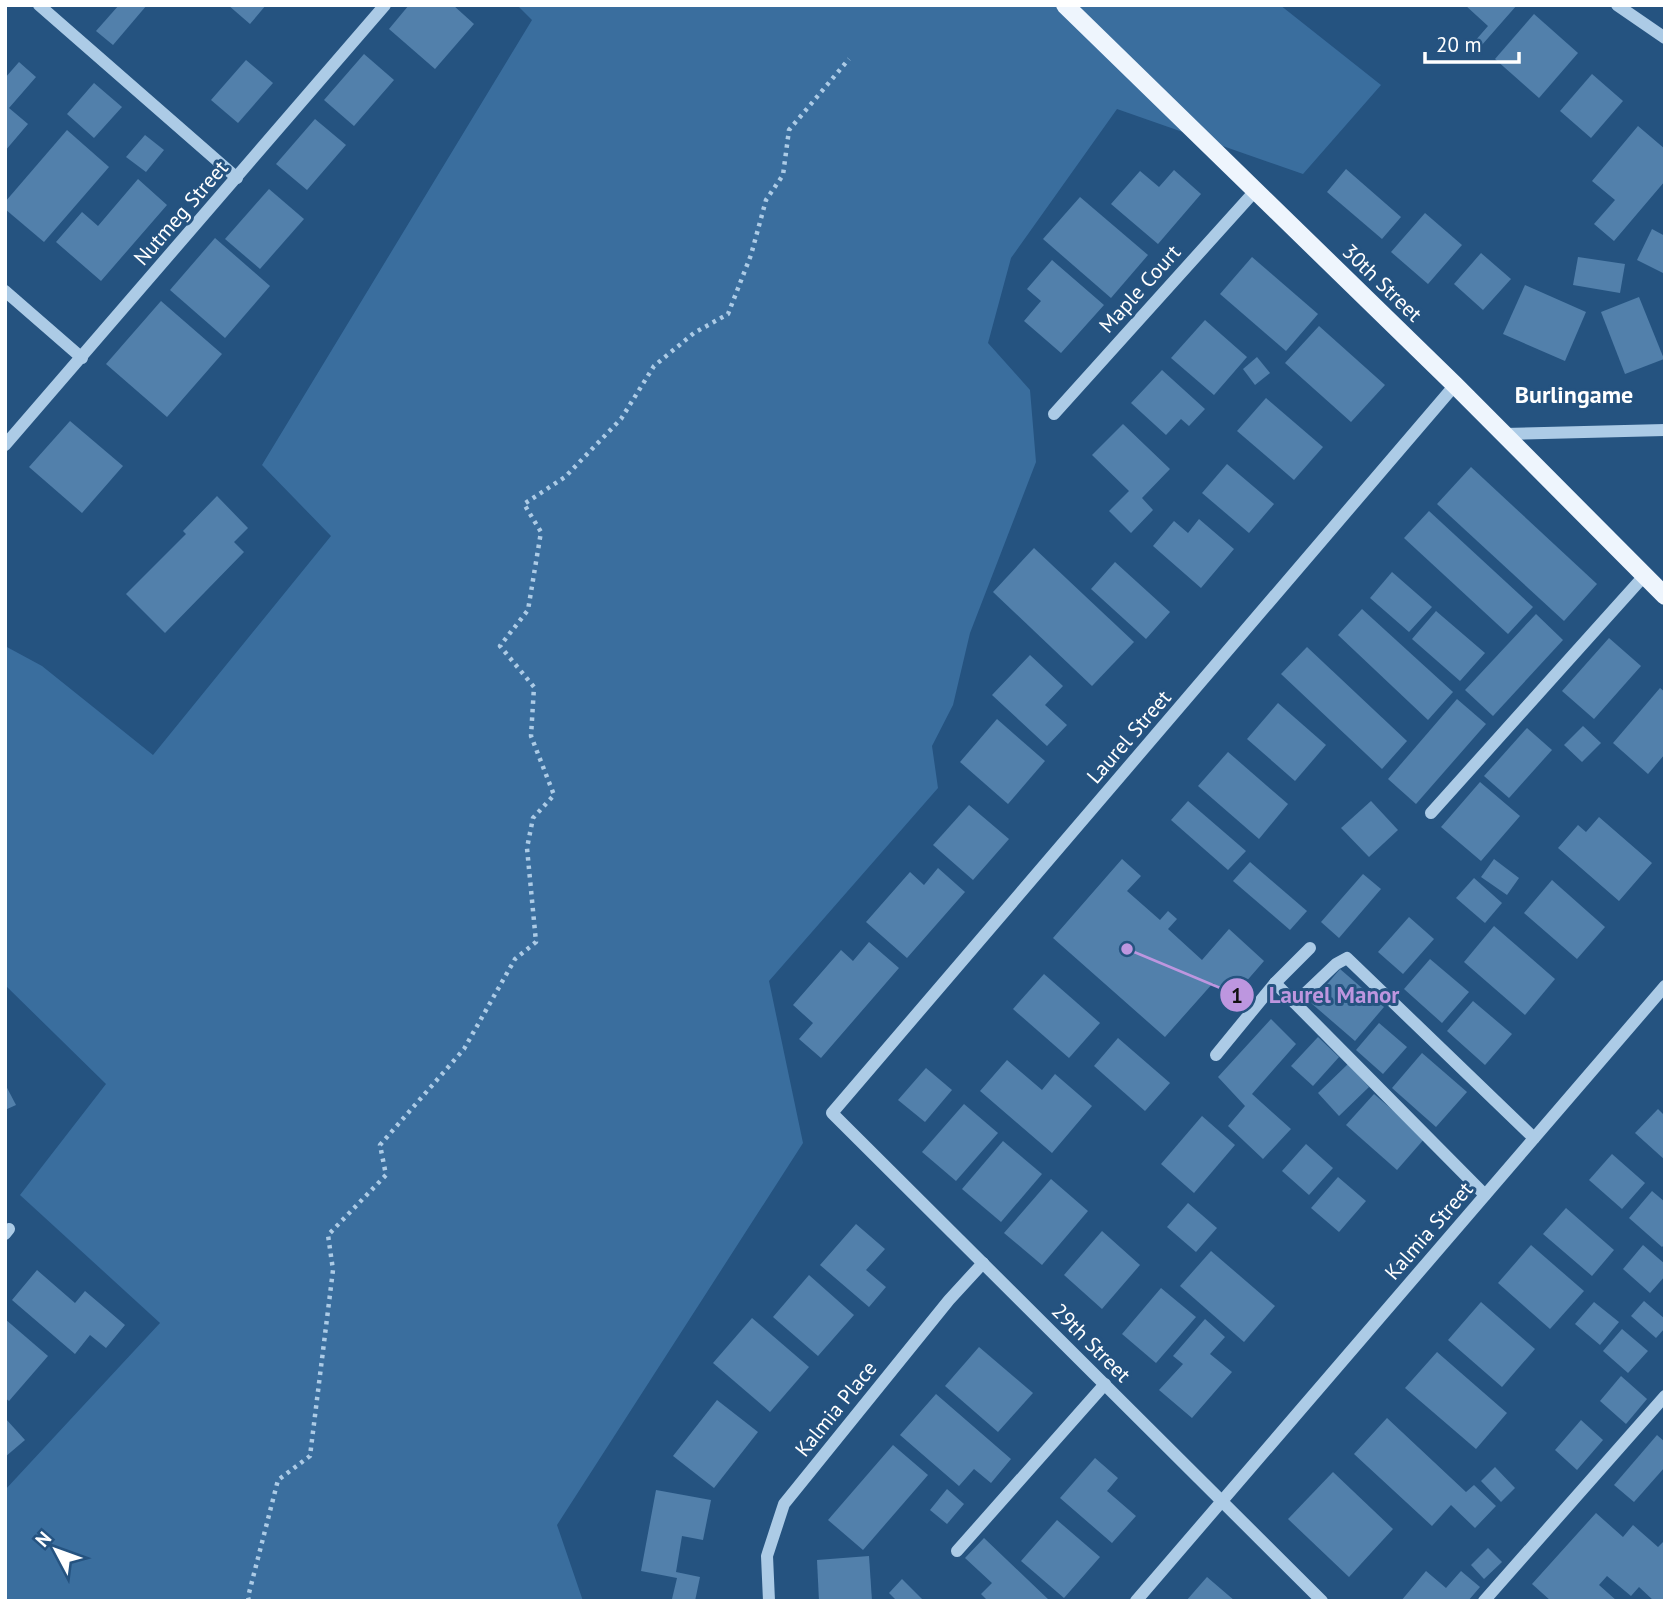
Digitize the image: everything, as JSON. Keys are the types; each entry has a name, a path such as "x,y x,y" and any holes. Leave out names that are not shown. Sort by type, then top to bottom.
{"main road":[{"name":"30th Street","path":"1065,5 1455,385 1665,596"}],"street":[{"path":"39,5 237,178"},
{"name":"Nutmeg Street","path":"5,445 384,5"},
{"path":"1617,5 1665,38"},
{"name":"Maple Court","path":"1054,414 1255,191"},
{"path":"5,291 82,358"},
{"name":"Laurel Street","path":"832,1113 1455,385"},
{"path":"1504,434 1665,430"},
{"path":"1431,813 1644,576"},
{"path":"1216,1055 1275,983 1310,948"},
{"path":"1295,1003 1336,964 1347,958 1534,1138"},
{"path":"1275,983 1485,1195"},
{"name":"Kalmia Street","path":"1223,1501 1665,986"},
{"name":"29th Street","path":"832,1113 1322,1601"},
{"name":"Kalmia Place","path":"769,1601 767,1556 783,1504 949,1300 983,1263"},
{"path":"957,1551 1105,1384"},
{"path":"1484,1601 1665,1396"},
{"path":"1136,1601 1223,1501"}],"path":[{"path":"249,1601 278,1480 310,1456 333,1269 328,1235 386,1175 380,1144 464,1049 515,959 536,942 527,848 533,818 554,795 531,736 534,687 500,646 528,610 541,532 524,504 565,477 621,419 654,366 694,333 728,314 751,255 766,200 783,175 789,130 849,59"}],"shaded area":[{"path":"517,5 1280,5 1381,85 1303,174 1117,109 1011,258 988,343 1030,390 1036,462 970,633 953,705 932,746 938,788 769,981 803,1143 557,1525 583,1601 5,1601 5,1490 160,1323 20,1195 106,1084 5,985 5,646 42,666 153,755 331,536 262,465 532,20"}],"building":[{"path":"119,5 147,5 113,45 96,31"},
{"path":"228,5 266,5 250,24"},
{"path":"409,5 453,5 474,24 435,69 389,29"},
{"path":"1465,5 1517,5 1481,46 1475,41 1488,26"},
{"path":"1534,14 1578,53 1539,98 1495,59"},
{"path":"364,54 394,80 354,126 324,100"},
{"path":"246,60 273,83 238,123 211,100"},
{"path":"19,62 36,77 9,108 28,124 5,151 5,78"},
{"path":"1592,74 1623,101 1591,138 1560,111"},
{"path":"94,83 122,107 94,138 67,114"},
{"path":"315,119 346,145 307,190 276,164"},
{"path":"1638,126 1665,149 1665,181 1614,241 1594,224 1615,200 1592,181"},
{"path":"67,130 109,167 44,242 5,209 5,202"},
{"path":"145,135 164,150 146,172 126,157"},
{"path":"1346,169 1401,217 1382,239 1327,192"},
{"path":"1174,170 1201,194 1158,244 1111,204 1140,171 1159,187"},
{"path":"138,179 167,205 101,281 56,242 82,212 98,226"},
{"path":"269,189 304,219 260,269 225,239"},
{"path":"1080,197 1148,255 1111,298 1043,239"},
{"path":"1425,213 1462,245 1428,284 1391,252"},
{"path":"1652,229 1665,236 1665,274 1637,260"},
{"path":"215,238 270,286 225,338 170,290"},
{"path":"1481,253 1511,279 1483,310 1454,284"},
{"path":"1252,257 1318,314 1286,351 1220,294"},
{"path":"1578,257 1625,264 1620,293 1573,285"},
{"path":"1052,260 1104,305 1061,353 1024,321 1041,301 1027,289"},
{"path":"1525,285 1586,312 1565,361 1503,334"},
{"path":"1639,297 1664,359 1625,374 1601,312"},
{"path":"161,301 222,354 167,417 106,364"},
{"path":"1205,320 1247,357 1214,395 1171,358"},
{"path":"1319,326 1385,385 1351,422 1285,363"},
{"path":"1257,357 1270,373 1255,385 1243,369"},
{"path":"1162,370 1205,409 1189,426 1181,419 1166,435 1131,403"},
{"path":"1266,398 1323,447 1294,480 1237,431"},
{"path":"70,421 123,466 82,513 29,467"},
{"path":"1123,424 1170,469 1142,498 1153,510 1131,533 1109,511 1129,491 1092,455"},
{"path":"1227,464 1274,504 1249,533 1202,493"},
{"path":"1471,467 1597,584 1564,621 1437,504"},
{"path":"217,496 248,528 234,542 244,552 165,633 126,594 186,534 183,531"},
{"path":"1429,511 1533,607 1508,634 1404,538"},
{"path":"1199,519 1234,549 1201,588 1153,546 1174,521 1188,533"},
{"path":"1034,548 1134,642 1092,686 993,592"},
{"path":"1115,562 1170,612 1146,639 1091,589"},
{"path":"1392,572 1432,607 1409,632 1370,598"},
{"path":"1362,609 1453,692 1428,720 1338,635"},
{"path":"1436,611 1485,653 1460,681 1412,639"},
{"path":"1536,614 1563,640 1493,716 1465,690"},
{"path":"1609,638 1641,666 1594,719 1562,691"},
{"path":"1307,647 1407,741 1382,769 1281,674"},
{"path":"1030,655 1063,686 1045,705 1067,725 1047,746 992,695"},
{"path":"1660,688 1665,692 1665,754 1648,774 1613,743"},
{"path":"1457,699 1486,724 1416,804 1388,779"},
{"path":"1278,703 1326,745 1295,781 1247,739"},
{"path":"997,719 1045,761 1008,804 960,762"},
{"path":"1583,726 1601,743 1582,762 1564,745"},
{"path":"1527,728 1552,750 1509,798 1484,776"},
{"path":"1228,752 1288,804 1259,839 1198,786"},
{"path":"1480,782 1520,816 1481,861 1441,827"},
{"path":"1188,801 1246,851 1228,870 1171,820"},
{"path":"1371,801 1398,830 1369,857 1341,828"},
{"path":"969,805 1009,839 973,880 933,845"},
{"path":"1599,817 1652,863 1619,901 1558,848 1578,825 1586,832"},
{"path":"1122,859 1141,876 1127,891 1160,920 1168,911 1177,919 1168,929 1202,960 1229,929 1264,961 1231,999 1213,983 1165,1037 1053,938"},
{"path":"1494,859 1519,878 1507,895 1481,877"},
{"path":"1250,862 1307,911 1290,930 1233,881"},
{"path":"938,868 965,892 907,958 866,922 910,872 924,885"},
{"path":"1363,874 1381,889 1339,938 1321,922"},
{"path":"1474,878 1502,903 1485,923 1456,898"},
{"path":"1552,880 1605,927 1577,959 1524,913"},
{"path":"1409,917 1434,939 1403,974 1378,952"},
{"path":"1494,926 1555,979 1525,1015 1464,962"},
{"path":"869,942 899,968 821,1058 799,1039 813,1023 793,1005 841,950 853,961"},
{"path":"1430,959 1469,992 1442,1023 1404,989"},
{"path":"1340,969 1384,1007 1355,1041 1311,1003"},
{"path":"1044,974 1100,1023 1069,1058 1013,1009"},
{"path":"1473,1001 1512,1034 1485,1065 1447,1031"},
{"path":"1271,1019 1296,1044 1252,1094 1291,1129 1263,1159 1228,1126 1245,1106 1218,1077"},
{"path":"1379,1023 1407,1047 1383,1074 1356,1050"},
{"path":"1318,1037 1339,1057 1313,1086 1291,1066"},
{"path":"1118,1038 1170,1083 1145,1111 1094,1066"},
{"path":"1422,1053 1467,1092 1436,1127 1392,1088"},
{"path":"1007,1060 1042,1090 1055,1074 1092,1106 1052,1153 980,1091"},
{"path":"1348,1064 1369,1087 1339,1116 1318,1093"},
{"path":"926,1068 952,1090 925,1122 898,1100"},
{"path":"5,1084 16,1105 5,1110"},
{"path":"1374,1094 1425,1138 1397,1170 1346,1125"},
{"path":"964,1104 998,1133 956,1181 922,1152"},
{"path":"1658,1109 1665,1116 1665,1160 1635,1133"},
{"path":"1202,1116 1235,1145 1194,1193 1161,1164"},
{"path":"1003,1141 1042,1174 1001,1222 962,1189"},
{"path":"1306,1144 1333,1168 1309,1195 1282,1171"},
{"path":"1612,1154 1645,1183 1622,1209 1589,1180"},
{"path":"1338,1177 1366,1201 1339,1232 1311,1208"},
{"path":"1051,1179 1088,1211 1042,1265 1004,1233"},
{"path":"1652,1191 1665,1202 1665,1244 1662,1247 1629,1218"},
{"path":"1188,1203 1217,1228 1196,1252 1167,1227"},
{"path":"1566,1208 1614,1250 1592,1276 1543,1234"},
{"path":"856,1224 885,1249 866,1270 886,1287 869,1307 820,1265"},
{"path":"1102,1231 1140,1265 1102,1309 1064,1275"},
{"path":"1531,1245 1584,1291 1550,1329 1498,1283"},
{"path":"1643,1245 1665,1264 1665,1276 1650,1293 1623,1269"},
{"path":"1211,1251 1275,1306 1244,1342 1180,1286"},
{"path":"37,1270 75,1303 85,1291 125,1325 106,1348 90,1335 75,1354 12,1300"},
{"path":"809,1275 854,1315 818,1356 773,1317"},
{"path":"1161,1288 1196,1317 1156,1363 1122,1334"},
{"path":"1644,1301 1665,1319 1665,1328 1656,1338 1631,1316"},
{"path":"1481,1302 1535,1349 1502,1387 1448,1340"},
{"path":"1594,1302 1619,1322 1600,1345 1575,1324"},
{"path":"752,1318 809,1367 770,1412 713,1363"},
{"path":"5,1319 48,1356 9,1401 5,1398"},
{"path":"1205,1319 1225,1337 1210,1354 1232,1372 1192,1418 1159,1390 1183,1364 1173,1356"},
{"path":"1622,1329 1648,1351 1628,1373 1603,1351"},
{"path":"979,1347 1033,1393 998,1432 945,1386"},
{"path":"1437,1352 1507,1413 1476,1449 1405,1388"},
{"path":"1621,1376 1647,1399 1626,1424 1600,1401"},
{"path":"936,1394 1011,1459 991,1483 974,1469 959,1486 900,1435"},
{"path":"717,1400 758,1432 714,1488 673,1456"},
{"path":"5,1418 25,1440 5,1457"},
{"path":"1387,1418 1466,1492 1474,1485 1496,1506 1475,1528 1451,1505 1432,1526 1354,1454"},
{"path":"1581,1420 1603,1440 1577,1470 1555,1450"},
{"path":"1657,1435 1665,1442 1665,1467 1634,1502 1614,1485"},
{"path":"893,1445 928,1475 863,1550 828,1520"},
{"path":"1095,1458 1118,1478 1107,1491 1136,1516 1112,1543 1060,1498"},
{"path":"1495,1467 1515,1488 1501,1502 1481,1481"},
{"path":"1333,1472 1393,1529 1349,1577 1288,1519"},
{"path":"947,1489 964,1504 947,1524 930,1510"},
{"path":"656,1490 711,1500 703,1540 682,1536 676,1572 700,1577 695,1601 672,1599 677,1578 641,1571"},
{"path":"1596,1513 1623,1537 1633,1525 1658,1547 1665,1540 1665,1601 1654,1601 1639,1587 1631,1596 1607,1576 1599,1585 1617,1601 1551,1601 1532,1584"},
{"path":"1057,1520 1100,1557 1064,1598 1021,1561"},
{"path":"984,1538 1050,1601 988,1601 981,1594 992,1583 965,1558"},
{"path":"1488,1548 1502,1562 1484,1579 1471,1565"},
{"path":"869,1556 872,1601 819,1601 817,1560"},
{"path":"1426,1571 1446,1588 1461,1571 1480,1587 1468,1601 1401,1601"},
{"path":"1207,1577 1235,1601 1186,1601"},
{"path":"902,1579 924,1601 897,1601 889,1593"}],"place":[{"name":"Laurel Manor","path":"1127,949"}],"district":[{"name":"Burlingame","path":"1574,395"}]}
